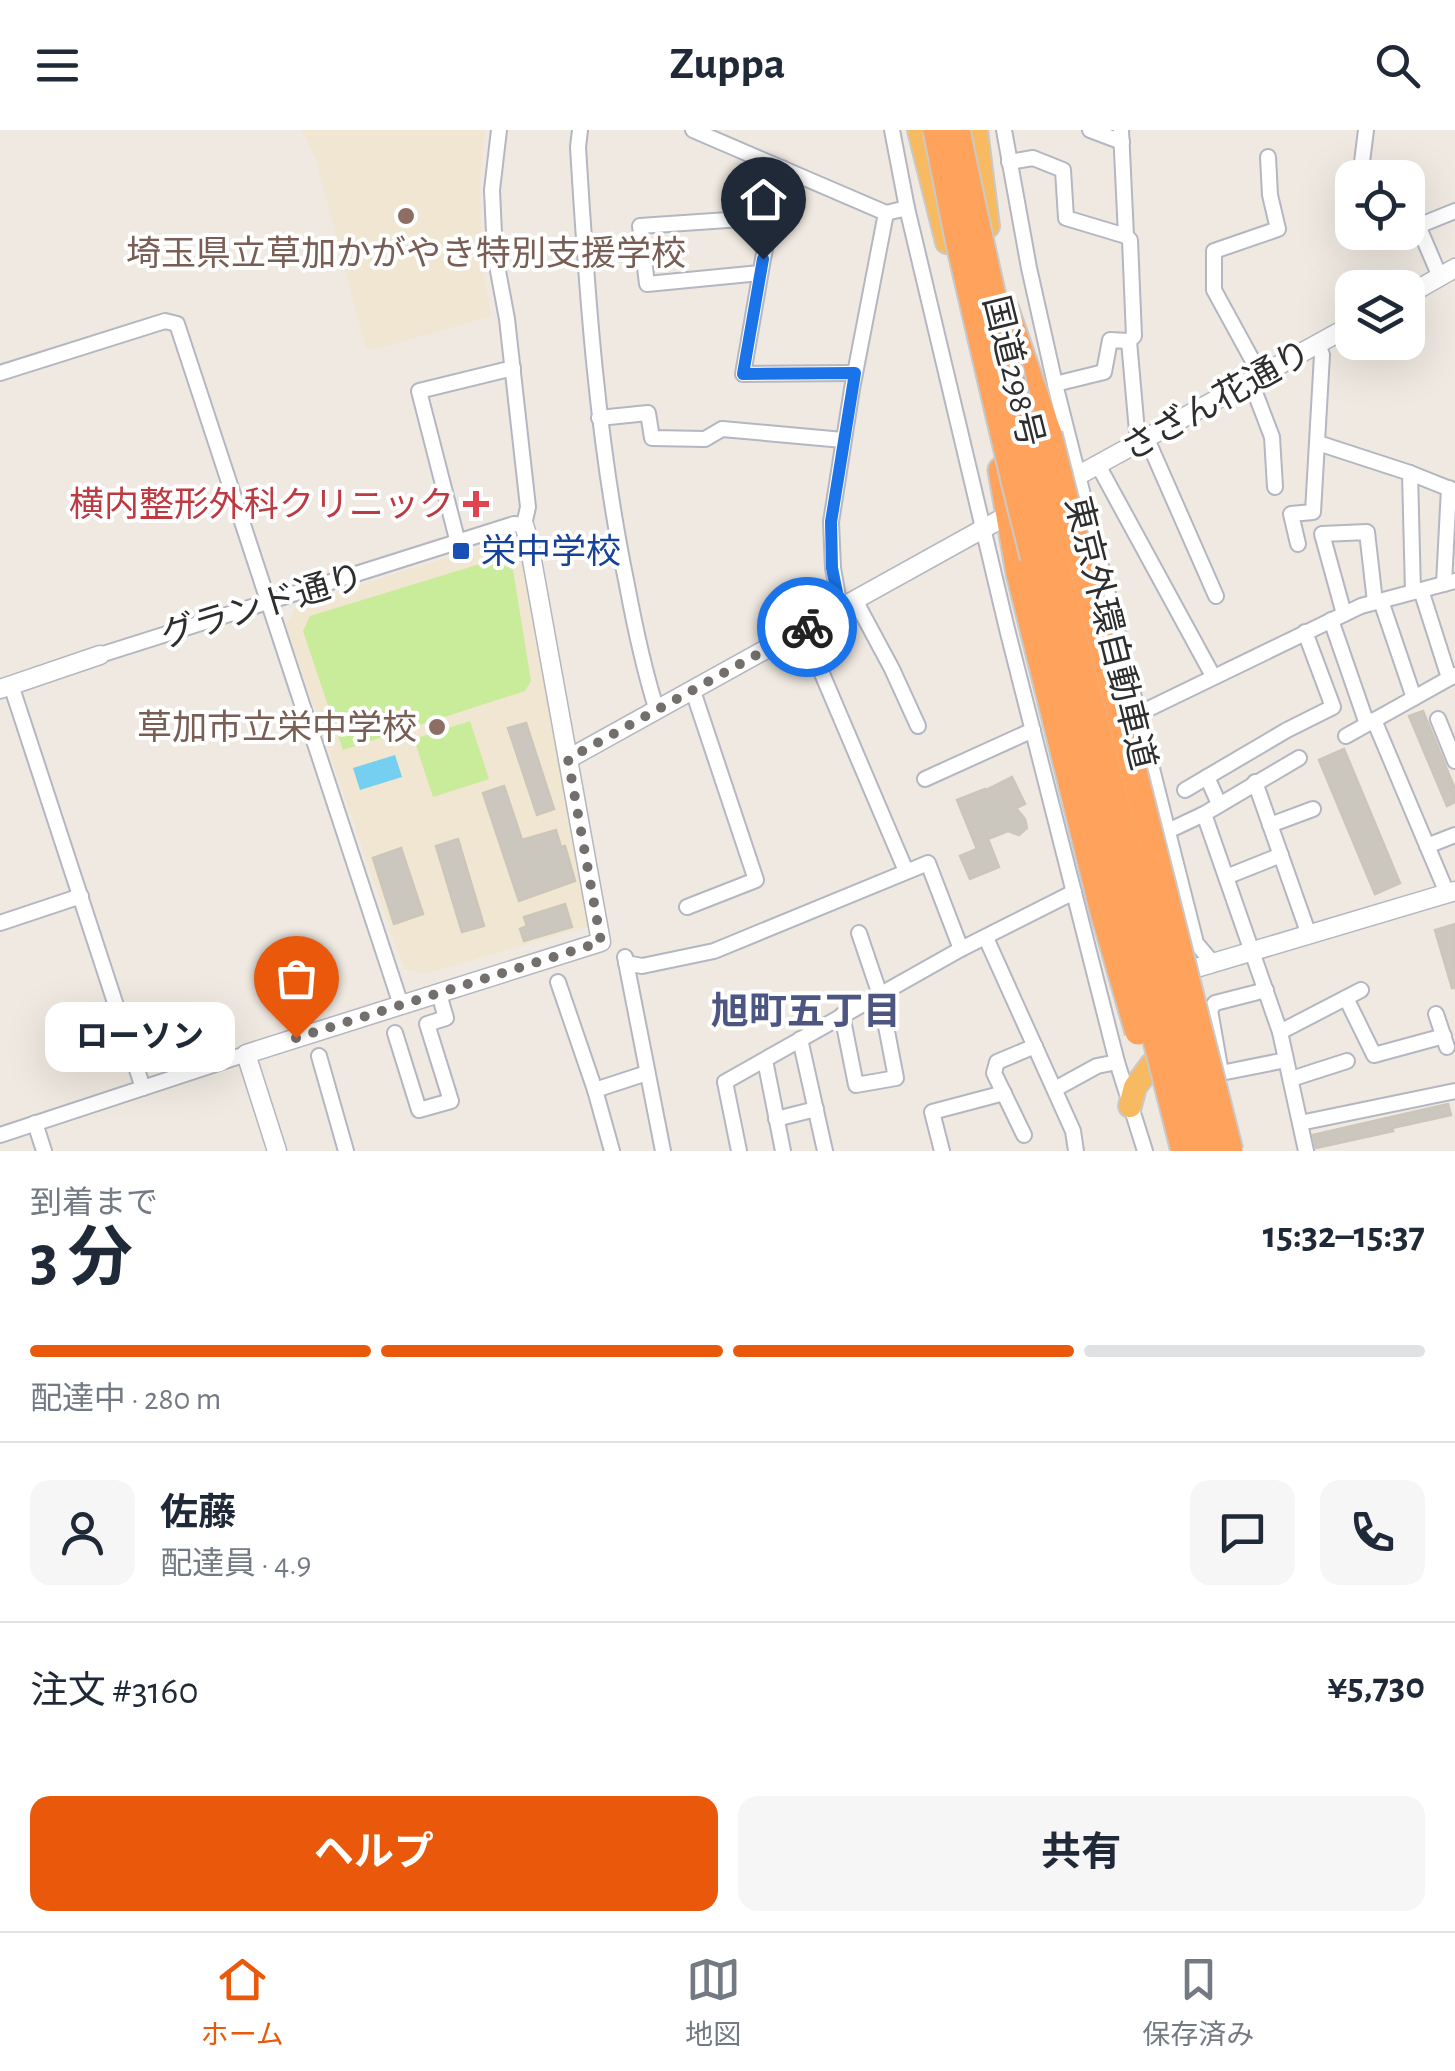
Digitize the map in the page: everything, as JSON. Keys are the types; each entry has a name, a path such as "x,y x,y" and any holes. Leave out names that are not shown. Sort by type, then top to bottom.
{"highway":[{"name":"国道298号","path":"923,130 999,458 1152,1064 1178,1151"},
{"name":"東京外環自動車道","path":"936,130 1003,433 1178,1151"},
{"name":"東京外環自動車道","path":"957,130 1084,674 1206,1151"},
{"name":"国道298号","path":"972,130 1006,310 1216,1151"},
{"path":"1006,310 1049,434 1230,1151"},
{"path":"999,458 1019,574 1127,999 1178,1151"},
{"path":"1130,1106 1136,1086 1152,1064"}],"street":[{"path":"0,1135 601,942 524,525 528,507 513,368 495,255 492,190 498,130"},
{"path":"580,130 587,304 599,418 612,516 644,670 657,711"},
{"path":"693,130 886,213 907,208"},
{"path":"892,130 907,208 991,525 1033,730 1117,1062 1145,1151"},
{"path":"1004,130 1073,478 1196,942 1213,964"},
{"path":"1090,130 1121,136 1126,236"},
{"path":"1362,160 1366,130"},
{"path":"1268,157 1270,195 1278,229 1214,252 1214,290 1256,379 1272,437 1275,487"},
{"path":"1009,162 1033,158 1062,170 1066,218 1130,240 1134,336 1130,341 1142,441 1216,596"},
{"path":"782,168 743,374 855,373"},
{"path":"1425,223 1455,211"},
{"path":"886,213 831,522 832,568 847,604 892,668 918,726"},
{"path":"760,273 647,284 640,226 772,217"},
{"path":"1425,237 1447,272 1425,285"},
{"path":"0,374 164,320 177,324 401,1006"},
{"name":"さざん花通り","path":"1073,478 1335,335"},
{"path":"1055,384 1104,372 1110,340 1130,341"},
{"path":"1298,544 1291,514 1313,512 1322,355 1318,344"},
{"path":"458,543 419,391 513,368"},
{"path":"599,418 648,413 652,438 705,439 722,429 844,440"},
{"path":"1138,714 1338,617 1450,582 1452,490 1318,443"},
{"path":"1098,465 1213,676"},
{"path":"1346,736 1452,677 1417,591 1410,473"},
{"name":"グランド通り","path":"6,687 514,524 524,525"},
{"path":"568,759 991,525"},
{"path":"1132,986 1451,892 1370,722 1338,617 1322,534 1366,532 1378,602 1414,698"},
{"path":"803,629 906,871"},
{"path":"1185,790 1333,707 1304,632"},
{"path":"6,687 81,896 143,1088"},
{"path":"687,906 756,880 693,692"},
{"path":"1438,719 1455,761"},
{"path":"924,779 1033,730"},
{"path":"1168,830 1204,814 1299,758"},
{"path":"1207,777 1219,804"},
{"path":"1255,782 1308,935"},
{"path":"1270,825 1313,810"},
{"path":"1204,814 1280,1032 1306,1151"},
{"path":"1427,846 1455,835"},
{"path":"1063,849 1104,874"},
{"path":"1226,877 1281,855"},
{"path":"663,1151 625,960 642,966 714,951 928,863 961,950"},
{"path":"1155,904 1177,868"},
{"path":"739,1151 725,1082 880,994 1074,892"},
{"path":"0,923 81,896"},
{"path":"842,1015 856,1085 896,1078 880,994 859,934"},
{"path":"986,938 1073,1131 1076,1151"},
{"path":"558,982 612,1151"},
{"path":"1240,1151 1210,1010 1215,1003 1266,990"},
{"path":"1280,1032 1362,990"},
{"path":"395,1033 419,1110 451,1101 427,1024 446,1018 439,994"},
{"path":"1346,998 1374,1055 1446,1041 1436,1014"},
{"path":"800,1039 825,1151"},
{"path":"1024,1136 994,1074 997,1062 1036,1046"},
{"path":"1192,1050 1221,1073 1286,1060"},
{"path":"246,1054 276,1151"},
{"path":"320,1056 346,1151"},
{"path":"764,1060 784,1151"},
{"path":"1290,1078 1347,1060"},
{"path":"1054,1089 1097,1066 1117,1062"},
{"path":"595,1090 647,1073"},
{"path":"1300,1123 1455,1091"},
{"path":"942,1151 932,1112 1004,1093"},
{"path":"776,1119 816,1109"},
{"path":"35,1123 44,1151"}],"shaded area":[{"name":"埼玉県立草加かがやき特別支援学校","path":"302,130 485,130 480,177 481,256 491,316 376,349 366,348 316,159"},
{"name":"草加市立栄中学校","path":"502,540 520,551 589,926 425,974 404,969 286,626 297,605"}],"green space":[{"path":"493,560 513,570 531,681 525,691 343,750 303,631 310,616"},
{"path":"470,721 489,779 433,797 414,739"}],"water":[{"path":"395,755 402,777 360,790 353,768"}],"building":[{"path":"1423,711 1455,789 1455,802 1447,806 1409,716"},
{"path":"526,723 554,809 537,815 508,728"},
{"path":"1344,749 1400,883 1375,894 1319,760"},
{"path":"1012,777 1025,804 1016,808 1027,828 1019,835 1008,831 988,839 999,867 970,879 960,856 977,849 957,800"},
{"path":"504,786 522,840 556,830 575,881 519,901 483,793"},
{"path":"458,839 484,926 462,932 436,846"},
{"path":"401,848 423,914 394,924 373,858"},
{"path":"565,904 572,927 524,941 520,929 527,926 524,917"},
{"path":"1455,924 1455,988 1452,988 1435,930"},
{"path":"1448,1104 1451,1115 1316,1148 1313,1135"}],"way so far":[{"path":"296,1038 601,942 568,759 807,627"}],"place":[{"name":"埼玉県立草加かがやき特別支援学校","path":"406,216"},
{"name":"横内整形外科クリニック","path":"476,504"},
{"name":"栄中学校","path":"461,551"},
{"name":"草加市立栄中学校","path":"437,727"},
{"name":"ローソン","path":"296,1038"}],"district":[{"name":"旭町五丁目","path":"806,1011"}],"route":[{"path":"763,259 743,374 855,373 831,522 832,568 840,608 807,627"}]}
